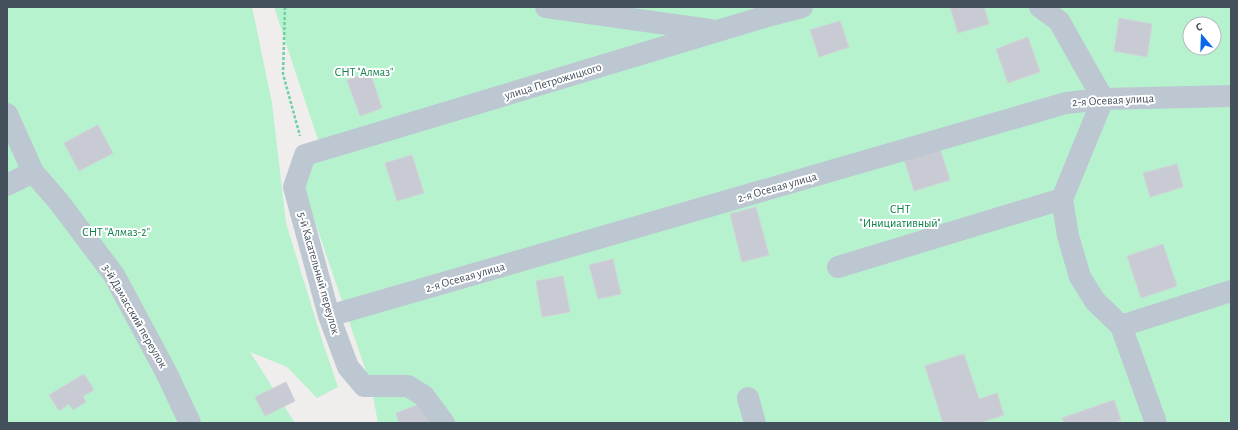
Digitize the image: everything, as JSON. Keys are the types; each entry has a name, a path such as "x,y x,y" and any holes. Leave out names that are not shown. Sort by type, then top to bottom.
{"street":[{"path":"546,7 717,31"},
{"name":"улица Петрожицкого","path":"305,155 717,31 772,11 802,7"},
{"path":"1040,7 1059,21 1103,99 1062,199 1068,236 1080,277 1095,301 1122,326 1156,423"},
{"name":"2-я Осевая улица","path":"329,316 1066,103 1103,99 1231,96"},
{"name":"3-й Дамасский переулок","path":"7,114 33,172 59,202 114,275 167,374 190,423"},
{"name":"5-й Касательный переулок","path":"305,155 294,187 329,316 348,367 364,386 408,386 424,396 444,423"},
{"path":"7,185 33,172"},
{"path":"838,266 1062,199"},
{"path":"1122,326 1231,291"},
{"path":"748,398 755,423"}],"path":[{"path":"285,7 283,74 305,155"}],"green space":[{"name":"СНТ \"Алмаз-2\"","path":"7,7 252,7 272,103 286,223 338,387 317,398 287,367 250,352 295,423 7,423"},
{"name":"СНТ \"Инициативный\"","path":"274,7 1231,7 1231,423 378,423 371,386 295,163 322,152"}],"building":[{"path":"950,7 984,7 989,24 958,33"},
{"path":"1119,18 1152,24 1147,57 1114,51"},
{"path":"840,21 849,47 819,57 810,30"},
{"path":"1028,37 1040,72 1008,83 996,49"},
{"path":"370,72 382,108 360,116 347,80"},
{"path":"98,125 113,153 79,171 64,143"},
{"path":"939,146 950,180 914,191 903,156"},
{"path":"412,155 424,193 397,201 385,163"},
{"path":"1177,164 1183,187 1150,197 1143,173"},
{"path":"756,207 769,255 742,262 730,214"},
{"path":"1163,244 1177,286 1141,298 1127,256"},
{"path":"613,259 621,294 598,299 589,265"},
{"path":"563,276 570,312 542,317 536,281"},
{"path":"964,354 979,399 997,393 1004,415 980,423 943,423 925,366"},
{"path":"84,374 94,390 83,396 86,402 73,410 69,404 59,411 49,395"},
{"path":"286,382 295,401 265,416 255,397"},
{"path":"1114,400 1121,420 1112,423 1064,423 1062,418"},
{"path":"423,403 430,423 399,423 396,413"}],"park label":[{"name":"СНТ \"Алмаз\"","path":"364,72"}]}
